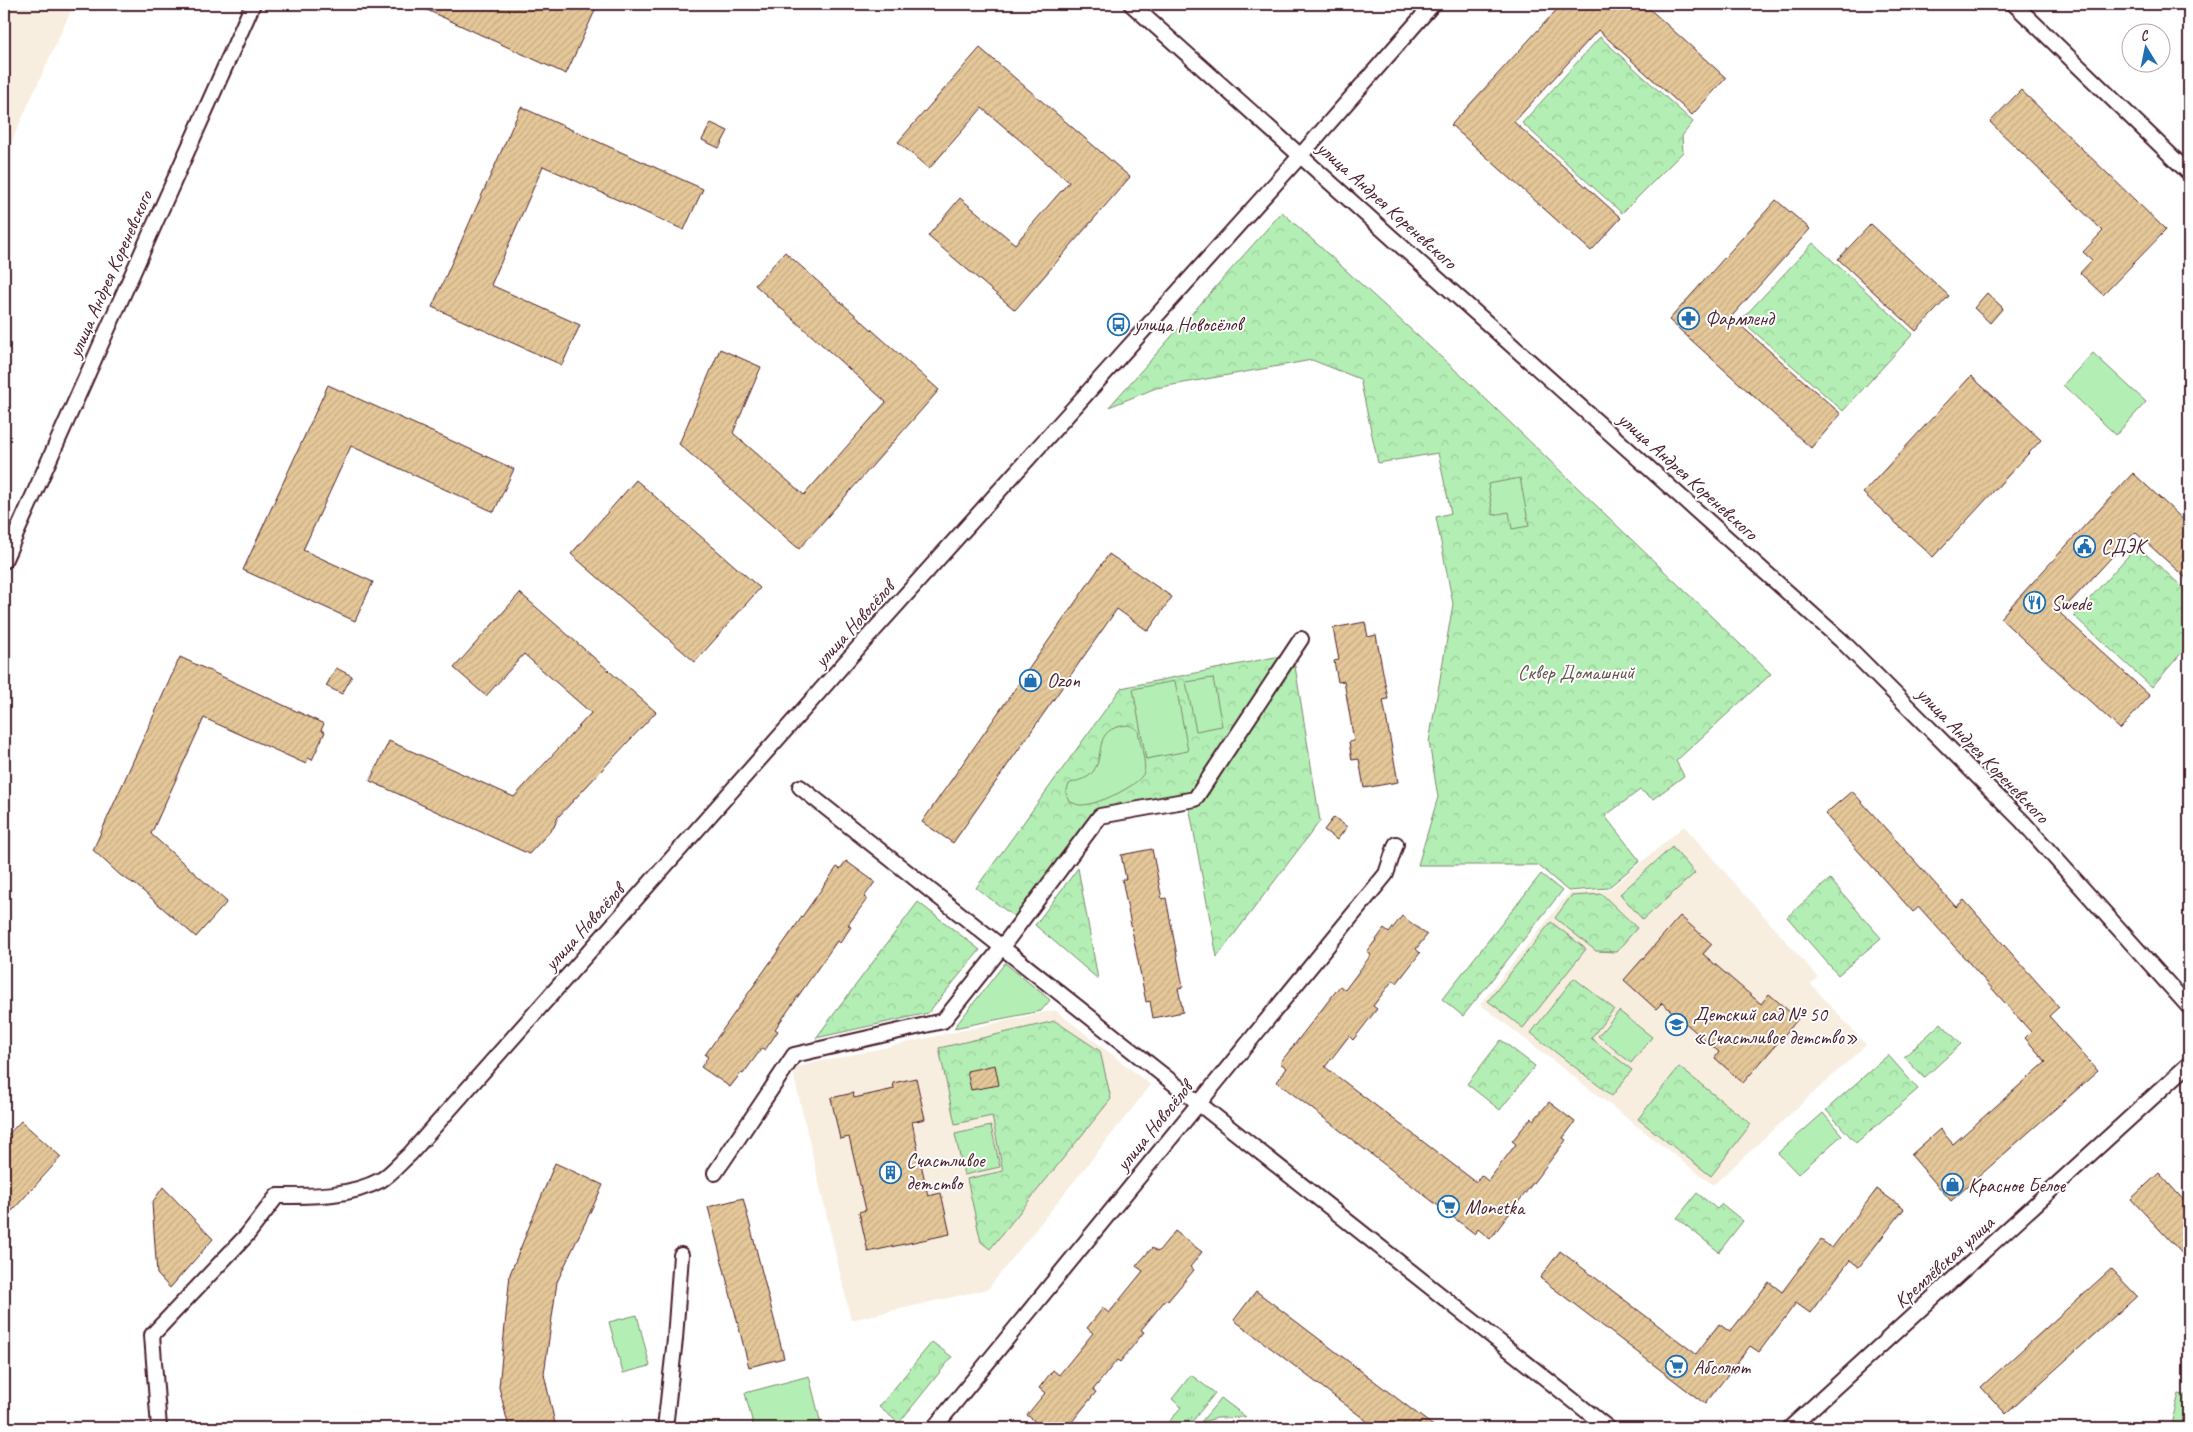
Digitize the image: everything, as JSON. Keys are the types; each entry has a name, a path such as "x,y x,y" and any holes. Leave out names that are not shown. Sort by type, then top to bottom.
{"street":[{"name":"улица Андрея Кореневского","path":"4,561 253,4"},
{"name":"улица Андрея Кореневского","path":"1132,4 1842,642 2022,822 2189,1007"},
{"name":"улица Новосёлов","path":"159,1428 152,1336 247,1235 277,1196 316,1196 349,1192 382,1180 410,1154 1434,4"},
{"path":"2014,4 2189,172"},
{"path":"715,1173 794,1055 943,1021 1002,947 1100,816 1195,799 1301,639"},
{"path":"800,787 1608,1428"},
{"name":"улица Новосёлов","path":"934,1428 1386,874 1396,844"},
{"name":"Кремлёвская улица","path":"1790,1428 2189,1064"},
{"path":"665,1428 675,1339 680,1255"}],"shaded area":[{"path":"4,4 74,4 4,158"},
{"name":"Детский сад № 50 «Счастливое детство»","path":"1684,826 1818,977 1811,984 1866,1045 1713,1185 1480,1004 1569,893 1609,890"},
{"path":"1055,1010 1151,1085 988,1289 851,1320 792,1068"}],"green space":[{"path":"1600,37 1693,122 1682,136 1683,152 1622,213 1522,123"},
{"name":"Сквер Домашний","path":"1282,212 1465,379 1771,674 1676,761 1684,776 1653,799 1640,790 1605,816 1640,861 1608,888 1568,891 1538,865 1418,865 1438,797 1429,742 1453,604 1436,517 1451,513 1438,453 1378,463 1360,379 1312,360 1156,388 1109,407"},
{"path":"1813,243 1913,334 1843,411 1741,320"},
{"path":"2093,353 2146,402 2116,435 2063,385"},
{"path":"1520,478 1529,526 1512,529 1509,512 1493,515 1488,484"},
{"path":"2137,546 2189,593 2189,644 2152,687 2074,616"},
{"path":"1280,656 1295,666 1320,821 1217,957 1187,795 1097,813 1016,918 976,888 1121,688"},
{"path":"1213,678 1222,726 1196,731 1186,682"},
{"path":"1175,681 1188,751 1146,759 1133,689"},
{"path":"1129,725 1138,730 1145,768 1141,777 1126,789 1106,799 1080,805 1069,801 1066,793 1069,784 1090,775 1098,760 1104,737 1116,727"},
{"path":"1672,847 1695,873 1643,920 1620,894"},
{"path":"1078,868 1098,979 1035,925"},
{"path":"1541,874 1562,891 1463,1016 1442,999"},
{"path":"1830,879 1881,938 1838,975 1787,917"},
{"path":"1602,894 1637,928 1616,952 1596,951 1555,918 1571,896"},
{"path":"918,902 980,950 928,1013 816,1038"},
{"path":"1551,922 1586,949 1523,1028 1488,1001"},
{"path":"1005,963 1050,1000 1041,1011 954,1028"},
{"path":"1574,978 1614,1009 1591,1038 1632,1070 1612,1096 1531,1033"},
{"path":"1619,1011 1652,1037 1631,1063 1598,1036"},
{"path":"1055,1021 1100,1051 1111,1099 990,1249 981,1242 967,1179 1003,1171 992,1116 955,1124 939,1048"},
{"path":"1941,1023 1961,1044 1924,1078 1904,1057"},
{"path":"1501,1040 1535,1066 1500,1110 1467,1084"},
{"path":"1888,1055 1918,1089 1856,1143 1826,1110"},
{"path":"1679,1067 1751,1124 1711,1176 1638,1119"},
{"path":"1823,1113 1842,1135 1798,1174 1778,1153"},
{"path":"991,1126 1000,1167 964,1175 955,1134"},
{"path":"1697,1193 1717,1209 1722,1204 1743,1221 1719,1252 1677,1218"},
{"path":"637,1315 650,1366 623,1373 609,1322"},
{"path":"932,1342 952,1357 899,1423 879,1407"},
{"path":"1191,1375 1215,1393 1187,1428 1164,1428 1181,1407 1172,1399"},
{"path":"809,1376 822,1428 754,1428 745,1393"},
{"path":"2179,1394 2189,1396 2189,1428 2170,1428"},
{"path":"1221,1398 1246,1417 1217,1418 1201,1422"},
{"path":"711,1421 715,1428 691,1428 691,1425"}],"building":[{"path":"414,4 598,4 566,74"},
{"path":"1562,4 1644,4 1726,78 1692,115 1598,30 1514,122 1621,218 1591,251 1451,125"},
{"path":"980,48 1130,177 1015,310 928,236 960,198 1015,244 1069,182 982,108 929,169 898,142"},
{"path":"2021,90 2166,230 2103,295 2080,273 2092,260 2083,252 2103,231 1990,122"},
{"path":"521,107 703,189 684,230 543,166 491,285 580,325 562,365 432,307"},
{"path":"711,123 728,131 719,148 702,140"},
{"path":"1776,200 1810,229 1731,317 1841,414 1811,448 1669,320"},
{"path":"1871,224 1949,296 1916,331 1838,259"},
{"path":"785,252 939,390 799,549 679,444 720,349 761,367 733,433 804,495 886,402 755,285"},
{"path":"1987,293 2003,308 1990,323 1974,308"},
{"path":"1971,376 2041,440 1933,557 1863,493"},
{"path":"328,385 514,469 494,512 351,446 303,550 373,582 355,621 243,570"},
{"path":"2133,473 2189,525 2189,581 2135,532 2060,613 2150,696 2120,729 2000,618"},
{"path":"636,480 760,588 695,662 571,554"},
{"path":"1109,554 1172,597 1148,631 1117,609 953,843 922,822"},
{"path":"520,593 656,712 558,817 554,827 529,854 370,781 389,741 514,797 591,713 524,654 486,696 454,668"},
{"path":"1365,622 1368,637 1376,635 1388,699 1383,700 1398,782 1364,788 1359,759 1352,760 1349,742 1354,741 1344,681 1338,682 1334,661 1339,660 1333,628"},
{"path":"180,657 324,724 321,730 325,732 312,760 308,758 306,764 204,718 151,834 227,902 196,937 136,885 120,875 93,850"},
{"path":"336,668 352,676 342,694 326,686"},
{"path":"1852,791 1956,907 1964,900 2059,1007 2049,1016 2098,1071 1951,1201 1911,1155 1940,1129 1953,1144 2046,1062 2025,1038 2031,1032 1919,907 1913,912 1825,814"},
{"path":"1334,817 1347,827 1337,840 1324,830"},
{"path":"1152,849 1162,899 1166,898 1183,987 1178,988 1183,1012 1153,1018 1150,1001 1146,1002 1122,879 1126,879 1121,855"},
{"path":"846,861 875,882 864,897 867,899 848,925 851,927 840,943 837,941 775,1029 778,1031 765,1050 762,1048 743,1074 741,1073 730,1087 701,1067 708,1057 705,1055 837,867 840,869"},
{"path":"1402,916 1427,935 1416,949 1420,953 1397,983 1393,980 1373,1006 1377,1009 1353,1040 1349,1036 1325,1067 1476,1182 1481,1175 1488,1181 1516,1144 1512,1141 1531,1118 1534,1120 1549,1102 1575,1122 1563,1138 1566,1140 1490,1239 1478,1229 1475,1234 1277,1082 1287,1068 1280,1063 1340,986 1345,990 1371,955 1367,952 1384,929 1389,933"},
{"path":"1680,916 1712,944 1703,954 1761,1004 1769,994 1798,1019 1743,1083 1715,1058 1719,1052 1662,1003 1656,1009 1624,980"},
{"path":"995,1065 999,1085 971,1090 967,1071"},
{"name":"Счастливое детство","path":"916,1078 925,1119 912,1122 928,1196 941,1193 950,1234 868,1252 859,1212 866,1210 849,1137 840,1139 831,1098 853,1093 854,1098 894,1089 893,1083"},
{"path":"21,1121 61,1157 12,1211 4,1203 4,1139"},
{"path":"555,1163 603,1185 557,1282 544,1374 556,1428 509,1428 499,1387 510,1274"},
{"path":"2159,1173 2189,1206 2189,1261 2131,1199"},
{"path":"163,1187 213,1239 170,1288 157,1274 152,1203"},
{"path":"1877,1189 1904,1209 1859,1267 1850,1260 1810,1313 1796,1303 1759,1352 1750,1346 1705,1404 1540,1278 1560,1251 1696,1354 1719,1324 1730,1332 1769,1282 1782,1292 1821,1240 1832,1248"},
{"path":"743,1198 784,1358 749,1367 708,1207"},
{"path":"1175,1231 1202,1252 1190,1267 1194,1270 1168,1301 1166,1299 1141,1330 1144,1332 1120,1362 1117,1360 1093,1390 1096,1392 1067,1428 1043,1428 1027,1415 1045,1393 1039,1388 1053,1370 1059,1375 1093,1333 1087,1328 1103,1308 1109,1313 1143,1271 1136,1266 1152,1248 1158,1252"},
{"path":"2111,1269 2137,1296 2006,1414 1981,1387"},
{"path":"1256,1291 1436,1428 1376,1428 1234,1320"}],"place":[{"name":"Фармленд","path":"1689,318"},
{"name":"улица Новосёлов","path":"1118,324"},
{"name":"СДЭК","path":"2085,546"},
{"name":"Swede","path":"2035,603"},
{"name":"Ozon","path":"1031,680"},
{"name":"Детский сад № 50 «Счастливое детство»","path":"1677,1025"},
{"name":"Счастливое детство","path":"890,1172"},
{"name":"Красное Белое","path":"1952,1185"},
{"name":"Monetka","path":"1449,1207"},
{"name":"Абсолют","path":"1677,1367"}]}
